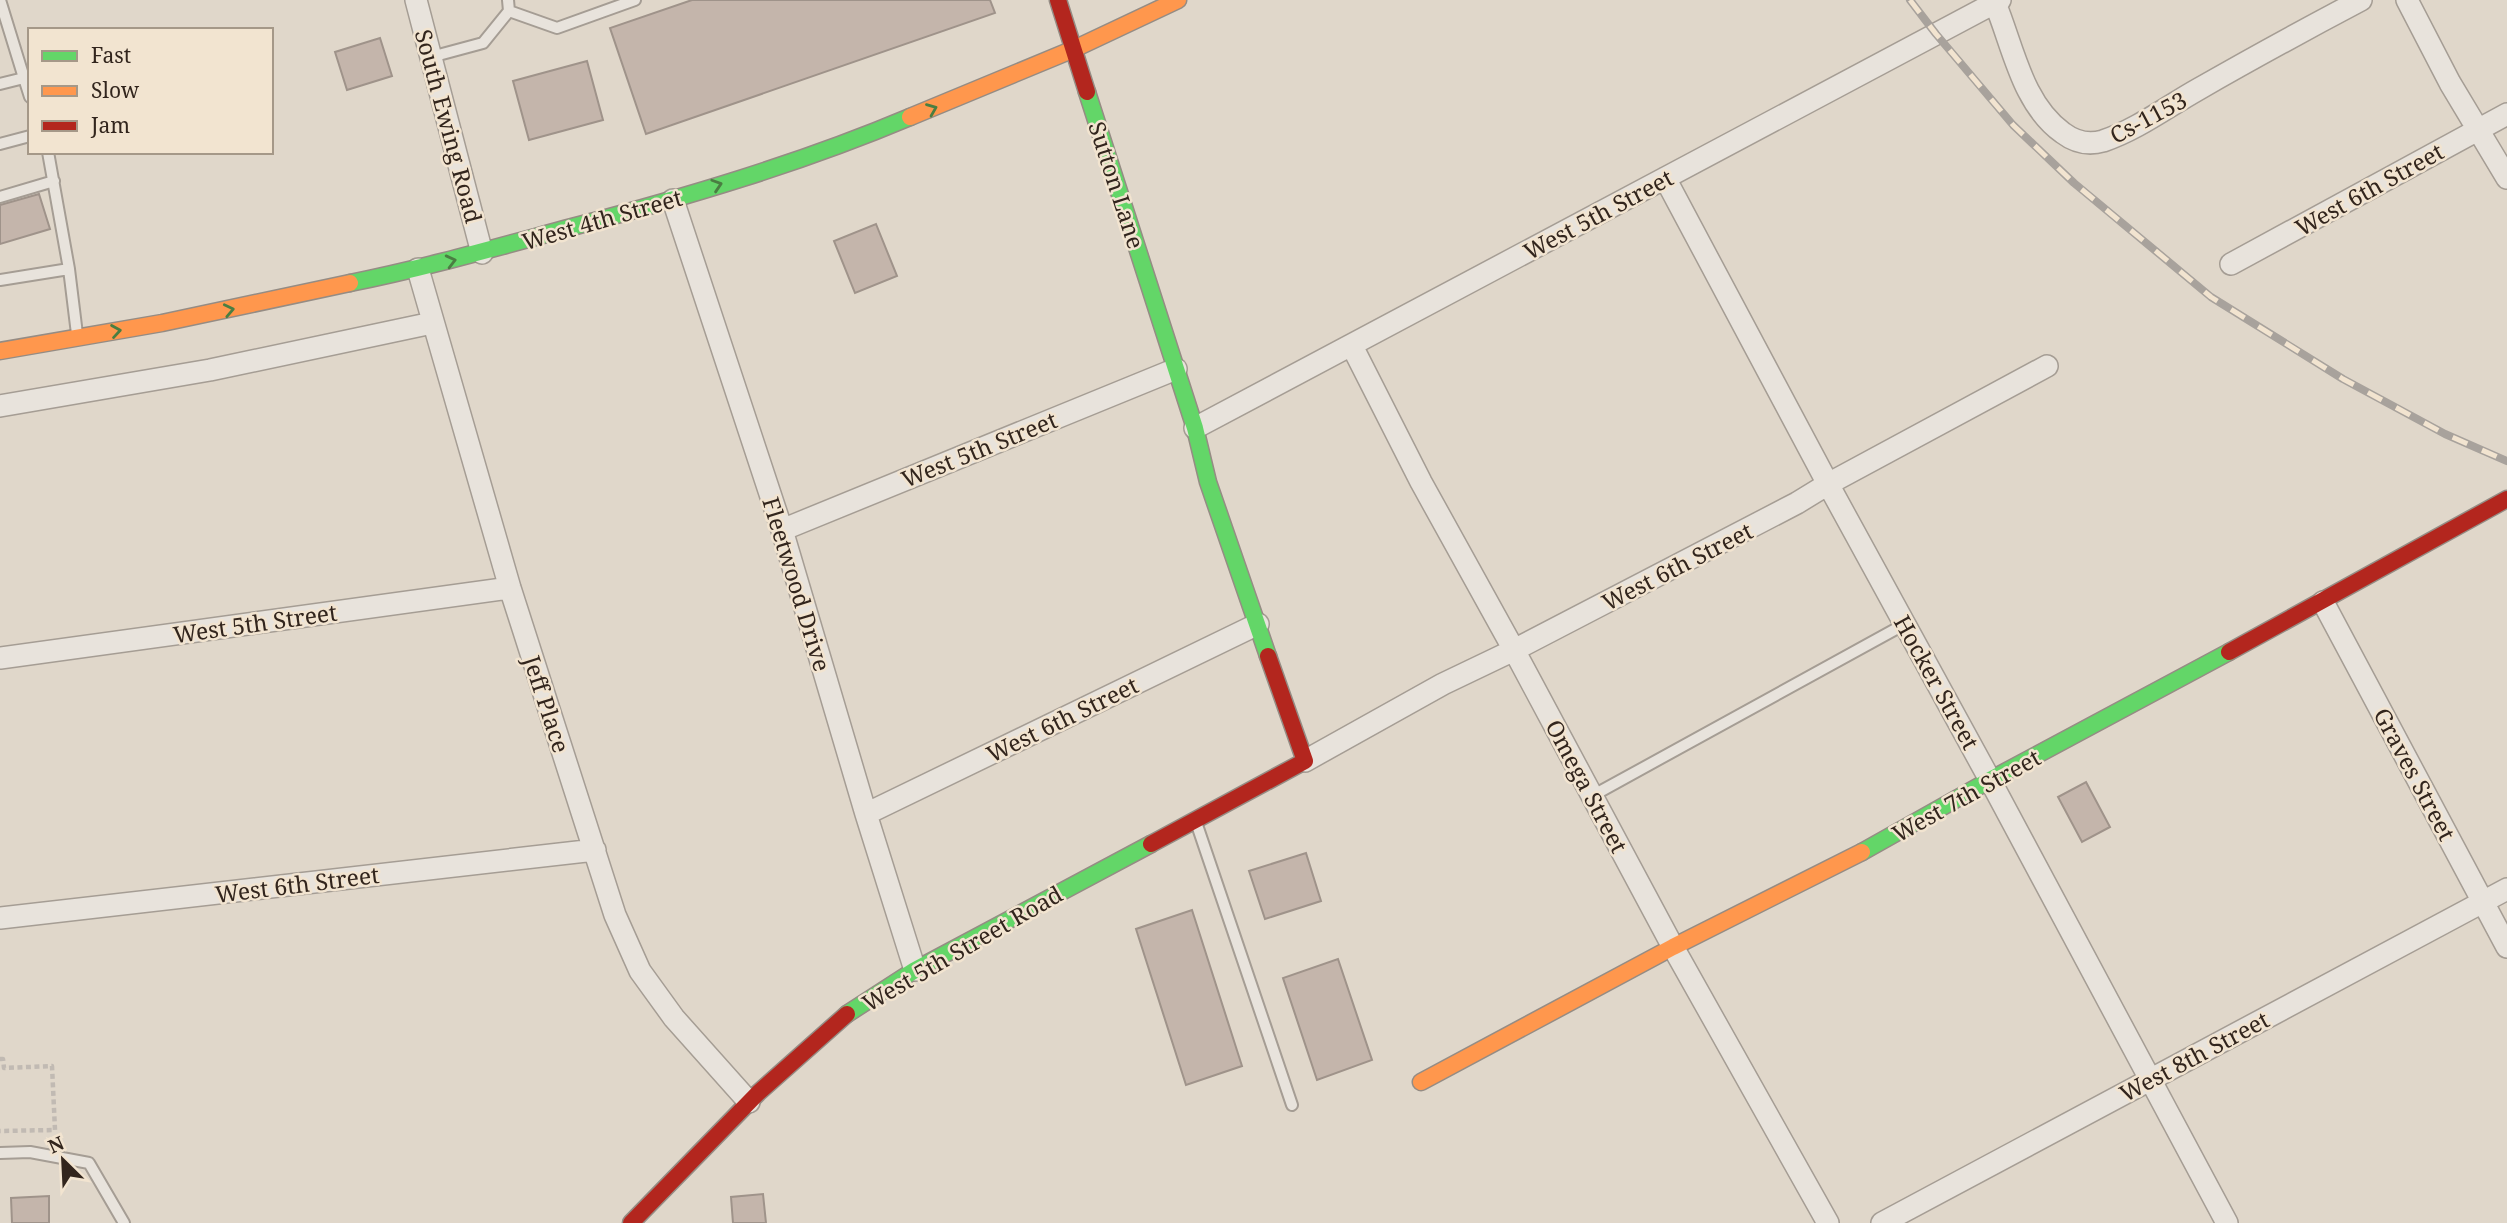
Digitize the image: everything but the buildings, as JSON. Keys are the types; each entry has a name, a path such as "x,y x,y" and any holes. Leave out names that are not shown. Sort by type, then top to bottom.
{"street":[{"name":"South Ewing Road","path":"416,0 482,253"},
{"name":"Sutton Lane","path":"1058,0 1195,428"},
{"name":"West 4th Street","path":"0,351 162,323 418,269 673,200 863,137 1074,49 1178,0"},
{"name":"Cs-1153","path":"1998,1 2020,72 2036,105 2062,132 2081,142 2092,143 2104,141 2143,121 2361,0"},
{"path":"2407,0 2450,83 2507,178"},
{"name":"West 5th Street","path":"1195,428 1998,1"},
{"name":"West 6th Street","path":"2231,264 2507,114"},
{"name":"Hocker Street","path":"1665,178 2227,1223"},
{"name":"Fleetwood Drive","path":"673,200 782,530 915,970"},
{"name":"Jeff Place","path":"418,269 510,588 615,915 640,971 674,1018 749,1102"},
{"path":"0,407 210,370 432,323"},
{"name":"Omega Street","path":"1352,346 1421,482 1673,947 1828,1223"},
{"name":"West 6th Street","path":"1305,761 1443,684 1797,503 2047,366"},
{"name":"West 5th Street","path":"782,530 1176,369"},
{"path":"1195,428 1208,482 1305,761"},
{"name":"West 7th Street","path":"1421,1082 1673,947 1892,837 1990,780 2507,499"},
{"name":"West 5th Street","path":"0,658 510,588"},
{"name":"Graves Street","path":"2323,601 2507,947"},
{"name":"West 6th Street","path":"866,814 1258,624"},
{"name":"West 5th Street Road","path":"631,1223 749,1102 839,1020 872,996 915,970 1305,761"},
{"name":"West 6th Street","path":"0,918 595,850"},
{"name":"West 8th Street","path":"1882,1223 2507,889"}],"lane":[{"path":"0,0 28,92"},
{"path":"431,57 483,43 508,5 557,28 635,0"},
{"path":"0,84 23,78"},
{"path":"0,144 28,137"},
{"path":"48,154 78,337"},
{"path":"0,197 54,181"},
{"path":"0,280 69,269"},
{"path":"1592,796 1905,624"},
{"path":"1195,820 1292,1105"},
{"path":"0,1153 30,1152 89,1163 124,1223"}],"path":[{"path":"0,1059 4,1059 4,1068 52,1066 55,1130 0,1131"}],"railway":[{"path":"1910,0 2013,125 2074,183 2211,297 2343,379 2445,434 2507,461"}],"traffic: fast":[{"path":"1087,92 1195,428 1208,482 1268,656"},
{"path":"350,283 461,257 700,191 785,164 910,117"},
{"path":"1862,852 2229,652"},
{"path":"847,1014 915,970 1151,844"}],"traffic: slow":[{"path":"910,117 1074,49 1178,0"},
{"path":"0,351 162,323 350,283"},
{"path":"1421,1082 1673,947 1862,852"}],"traffic: jam":[{"path":"1058,0 1087,92"},
{"path":"2229,652 2507,499"},
{"path":"1151,844 1305,761 1268,656"},
{"path":"631,1223 758,1093 847,1014"}]}
